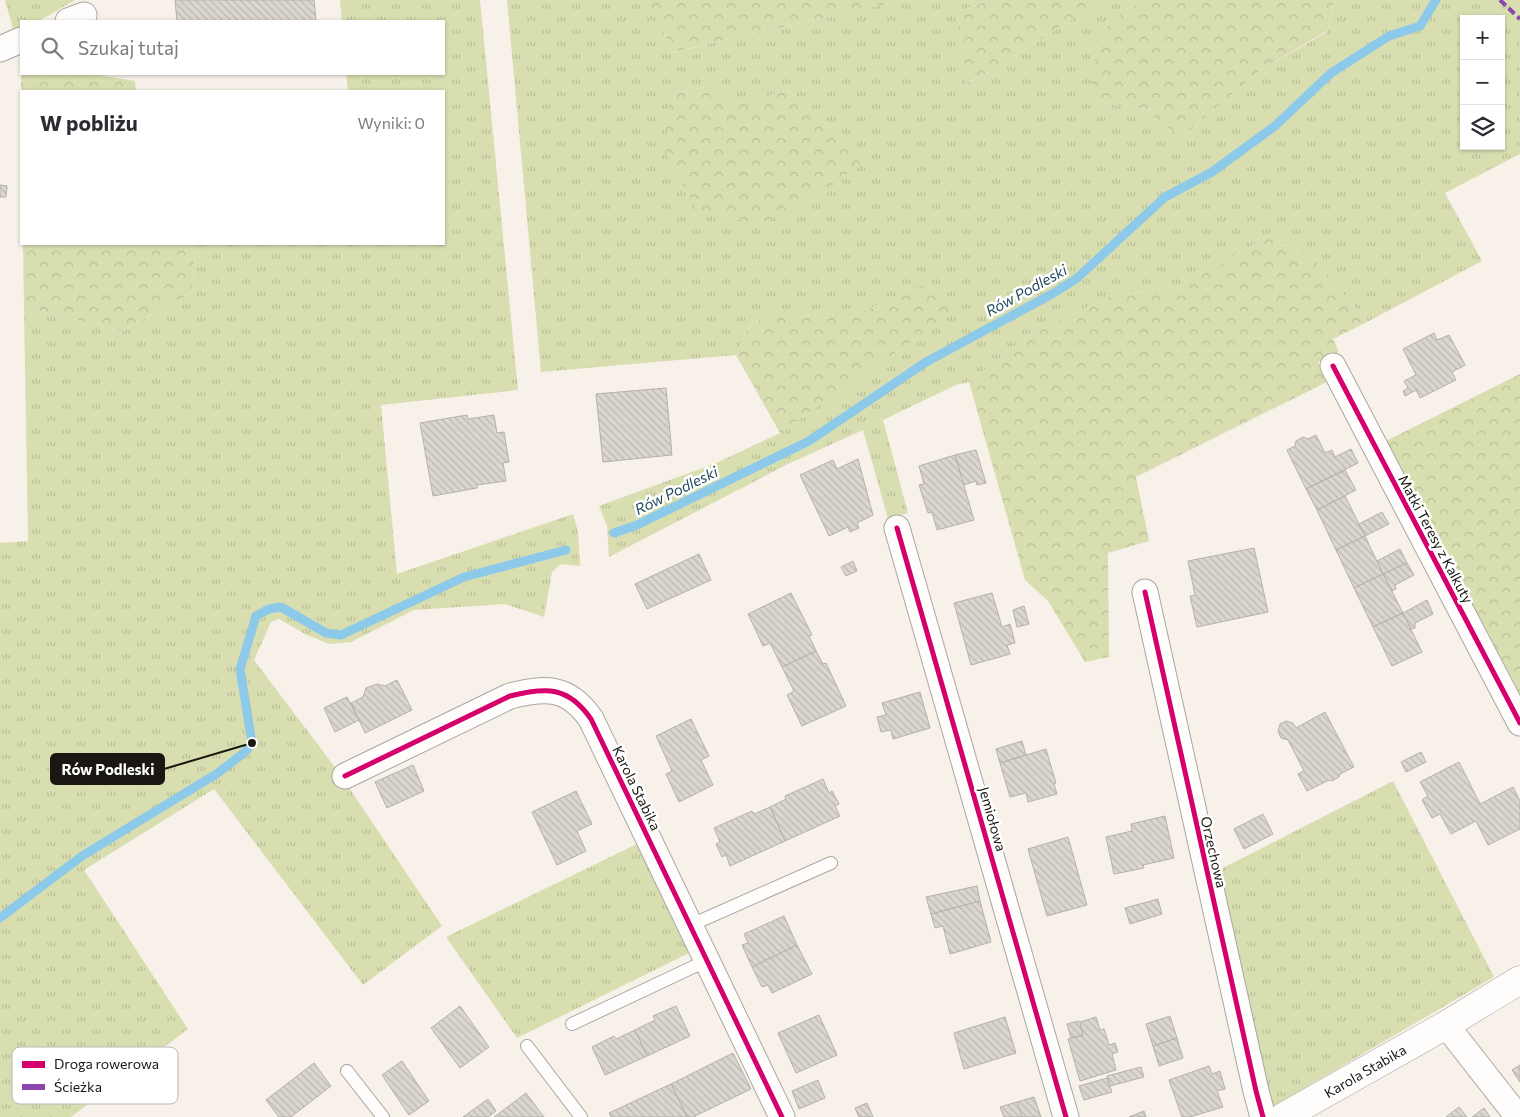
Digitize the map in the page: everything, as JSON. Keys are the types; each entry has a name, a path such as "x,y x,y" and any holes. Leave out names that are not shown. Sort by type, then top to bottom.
{"street":[{"path":"0,49 20,40"},
{"name":"Matki Teresy z Kalkuty","path":"1333,366 1520,722"},
{"name":"Jemiołowa","path":"897,528 1066,1117"},
{"name":"Orzechowa","path":"1145,592 1263,1117"},
{"name":"Karola Stabika","path":"344,776 510,696 534,690 552,691 574,699 591,718 782,1117"},
{"name":"Karola Stabika","path":"1284,1117 1446,1025 1520,980"},
{"path":"1446,1025 1518,1117"}],"lane":[{"path":"691,925 831,863"},
{"path":"572,1024 708,960"},
{"path":"527,1046 581,1117"},
{"path":"348,1070 383,1117"}],"green space":[{"path":"5,0 75,0 41,20 20,20 20,33 15,36"},
{"path":"340,0 480,0 518,390 381,405 397,574 573,514 578,531 580,566 561,564 552,572 544,617 505,604 414,610 351,642 329,644 305,634 279,619 271,622 254,660 337,770 442,926 363,985 214,789 84,870 188,1029 164,1047 12,1047 12,1104 88,1104 71,1117 0,1117 0,543 28,541 24,307 122,331 193,292 195,245 445,245 445,90 348,90 346,75 445,75 445,20 342,20"},
{"path":"507,0 652,0 652,8 673,52 904,0 990,0 957,12 966,84 992,70 1102,0 1145,0 1126,10 1093,76 1090,93 1106,104 1147,109 1157,121 1182,137 1262,69 1327,32 1334,0 1520,0 1520,154 1445,193 1482,261 1367,322 1316,261 1270,236 1176,288 1115,294 1029,335 969,382 956,385 883,420 908,513 888,519 863,430 788,464 609,557 607,526 599,506 716,463 780,433 957,309 920,286 846,319 802,315 767,315 748,328 736,355 541,372","holes":["710,86 739,104 788,90 807,109 842,136 865,161 670,94"]},
{"path":"652,0 904,0 673,52 652,8"},
{"path":"990,0 1102,0 992,70 965,84 957,12"},
{"path":"1145,0 1334,0 1327,31 1262,69 1182,137 1157,121 1147,109 1106,104 1090,93 1098,34 1126,10"},
{"path":"21,75 99,75 135,81 136,90 21,90"},
{"path":"710,86 739,104 788,90 807,109 842,136 866,160 830,187 764,224 699,214 665,152 670,94"},
{"path":"1270,236 1316,261 1367,322 1333,339 1339,352 1318,362 1327,382 1136,477 1149,541 1108,553 1109,657 1085,662 1048,601 1025,580 969,382 1029,335 1115,294 1176,288"},
{"path":"23,245 195,245 193,292 122,331 24,307"},
{"path":"920,285 958,309 780,433 736,355 748,328 767,315 802,315 846,319"},
{"path":"1520,374 1520,694 1386,441"},
{"path":"1393,781 1494,977 1272,1107 1217,871"},
{"path":"637,844 689,953 517,1038 446,937"}],"building":[{"path":"175,0 314,0 316,20 177,20"},
{"path":"0,185 7,186 6,197 0,197"},
{"path":"1434,333 1437,340 1449,335 1465,365 1452,372 1456,380 1420,398 1416,390 1405,396 1403,391 1408,388 1404,381 1416,375 1403,349"},
{"path":"666,388 672,455 603,462 596,394"},
{"path":"467,415 468,419 494,415 497,433 504,432 509,462 503,463 506,481 477,485 477,488 433,496 420,423"},
{"path":"1316,435 1325,453 1332,450 1335,457 1351,449 1358,463 1306,489 1287,450 1295,446 1296,441 1303,437 1308,439"},
{"path":"976,450 986,483 977,485 976,481 963,485 955,455"},
{"path":"955,455 974,520 937,530 932,512 928,513 919,485 924,484 919,466"},
{"path":"858,459 873,515 857,523 859,528 850,532 848,527 829,536 800,475 833,460 837,469"},
{"path":"1345,470 1356,490 1317,510 1306,489"},
{"path":"1345,496 1365,536 1336,550 1317,510"},
{"path":"1382,512 1389,524 1365,536 1359,524"},
{"path":"1365,536 1383,574 1354,588 1336,550"},
{"path":"1254,548 1268,612 1197,627 1190,596 1195,595 1188,561"},
{"path":"1400,549 1407,563 1383,574 1377,561"},
{"path":"699,554 711,580 647,609 635,584"},
{"path":"853,561 857,571 846,576 841,567"},
{"path":"1407,563 1414,575 1395,585 1396,589 1392,591 1383,574"},
{"path":"1383,574 1403,613 1373,627 1354,588"},
{"path":"791,593 812,635 809,636 816,651 782,667 770,643 763,646 748,614"},
{"path":"992,593 1002,627 1010,624 1015,643 1007,645 1010,654 971,665 954,603"},
{"path":"1427,600 1433,614 1415,623 1415,628 1411,629 1403,613"},
{"path":"1024,606 1029,624 1017,627 1013,610"},
{"path":"1403,613 1422,652 1392,666 1373,627"},
{"path":"816,651 823,664 826,663 846,706 802,726 787,695 794,691 782,667"},
{"path":"397,680 412,710 365,733 351,703 363,697 366,688 377,684 385,686"},
{"path":"920,692 930,728 893,739 891,730 881,732 877,717 886,715 882,703"},
{"path":"347,697 359,720 335,732 324,708"},
{"path":"1325,712 1354,767 1340,774 1339,777 1332,781 1329,780 1307,791 1298,774 1304,771 1288,740 1281,738 1278,731 1280,724 1286,721 1293,723 1296,728"},
{"path":"691,719 709,756 701,760 713,785 679,802 666,774 672,771 656,736"},
{"path":"1022,741 1026,755 1000,763 996,749"},
{"path":"1046,749 1056,783 1054,784 1057,794 1028,802 1026,793 1010,797 1000,763"},
{"path":"1421,752 1426,762 1406,772 1401,762"},
{"path":"1459,762 1480,804 1513,787 1520,801 1520,829 1488,845 1476,821 1451,834 1440,814 1432,818 1422,800 1428,796 1420,782"},
{"path":"413,765 424,791 387,808 375,782"},
{"path":"823,779 829,793 832,791 839,804 835,806 840,816 785,841 770,807 786,799 785,796"},
{"path":"576,791 592,824 577,831 586,851 557,865 532,812"},
{"path":"770,807 785,841 730,866 726,855 722,857 716,844 720,842 714,828 752,811 754,814"},
{"path":"1263,814 1273,834 1244,849 1234,829"},
{"path":"1165,816 1174,858 1143,865 1144,868 1114,874 1106,837 1132,831 1131,824"},
{"path":"1068,837 1087,905 1047,916 1028,849"},
{"path":"977,886 980,901 931,914 926,897"},
{"path":"1158,899 1162,914 1130,924 1125,908"},
{"path":"980,901 991,942 950,954 943,926 935,928 931,914"},
{"path":"784,916 797,945 752,967 742,945 748,943 744,934"},
{"path":"797,945 812,974 772,993 768,985 762,987 752,967"},
{"path":"460,1006 489,1047 460,1068 431,1028"},
{"path":"676,1006 690,1036 647,1056 635,1030 655,1020 653,1016"},
{"path":"819,1015 837,1055 796,1073 778,1033"},
{"path":"1170,1016 1177,1038 1153,1046 1146,1024"},
{"path":"1005,1017 1016,1053 964,1069 954,1033"},
{"path":"1096,1017 1100,1030 1104,1029 1109,1045 1115,1043 1118,1052 1112,1054 1116,1070 1080,1081 1068,1039 1083,1035 1080,1022"},
{"path":"1080,1022 1083,1035 1071,1038 1067,1024"},
{"path":"635,1030 647,1056 605,1075 592,1047 614,1036 616,1039"},
{"path":"1177,1038 1183,1058 1159,1066 1153,1046"},
{"path":"733,1053 751,1089 696,1117 687,1117 671,1084"},
{"path":"402,1061 429,1101 409,1115 382,1075"},
{"path":"314,1063 331,1086 291,1117 279,1117 266,1100"},
{"path":"1520,1065 1520,1082 1512,1070"},
{"path":"1209,1066 1212,1074 1220,1071 1225,1089 1217,1091 1223,1107 1190,1117 1182,1117 1169,1080"},
{"path":"1141,1067 1144,1077 1110,1086 1107,1076"},
{"path":"1107,1078 1112,1092 1084,1100 1079,1086"},
{"path":"818,1080 825,1098 799,1109 792,1091"},
{"path":"671,1084 687,1117 611,1117 609,1113"},
{"path":"526,1093 544,1117 494,1117"},
{"path":"1034,1097 1041,1117 1022,1117 1017,1102"},
{"path":"488,1099 496,1111 488,1117 463,1117"},
{"path":"1017,1102 1022,1117 1004,1117 1000,1107"},
{"path":"867,1103 873,1117 859,1117 855,1108"},
{"path":"1459,1107 1467,1117 1446,1117"},
{"path":"1484,1108 1490,1117 1472,1117"},
{"path":"1144,1111 1146,1117 1129,1117"}],"waterway":[{"name":"Rów Podleski","path":"614,533 637,525 809,441 926,362 1052,294 1076,279 1165,197 1212,172 1275,126 1331,73 1389,36 1420,26 1436,0"},
{"name":"Rów Podleski","path":"0,918 82,856 218,773 245,752 252,743 240,669 256,616 269,609 281,607 326,633 341,635 464,577 566,550"}],"marked path":[{"path":"1500,0 1520,19"}],"cycle path":[{"path":"1333,366 1520,723"},
{"path":"897,528 1066,1117"},
{"path":"1145,592 1263,1117"},
{"path":"345,776 510,696 545,691 565,695 574,700 591,719 782,1117"}],"place":[{"name":"Rów Podleski","path":"252,743"}]}
